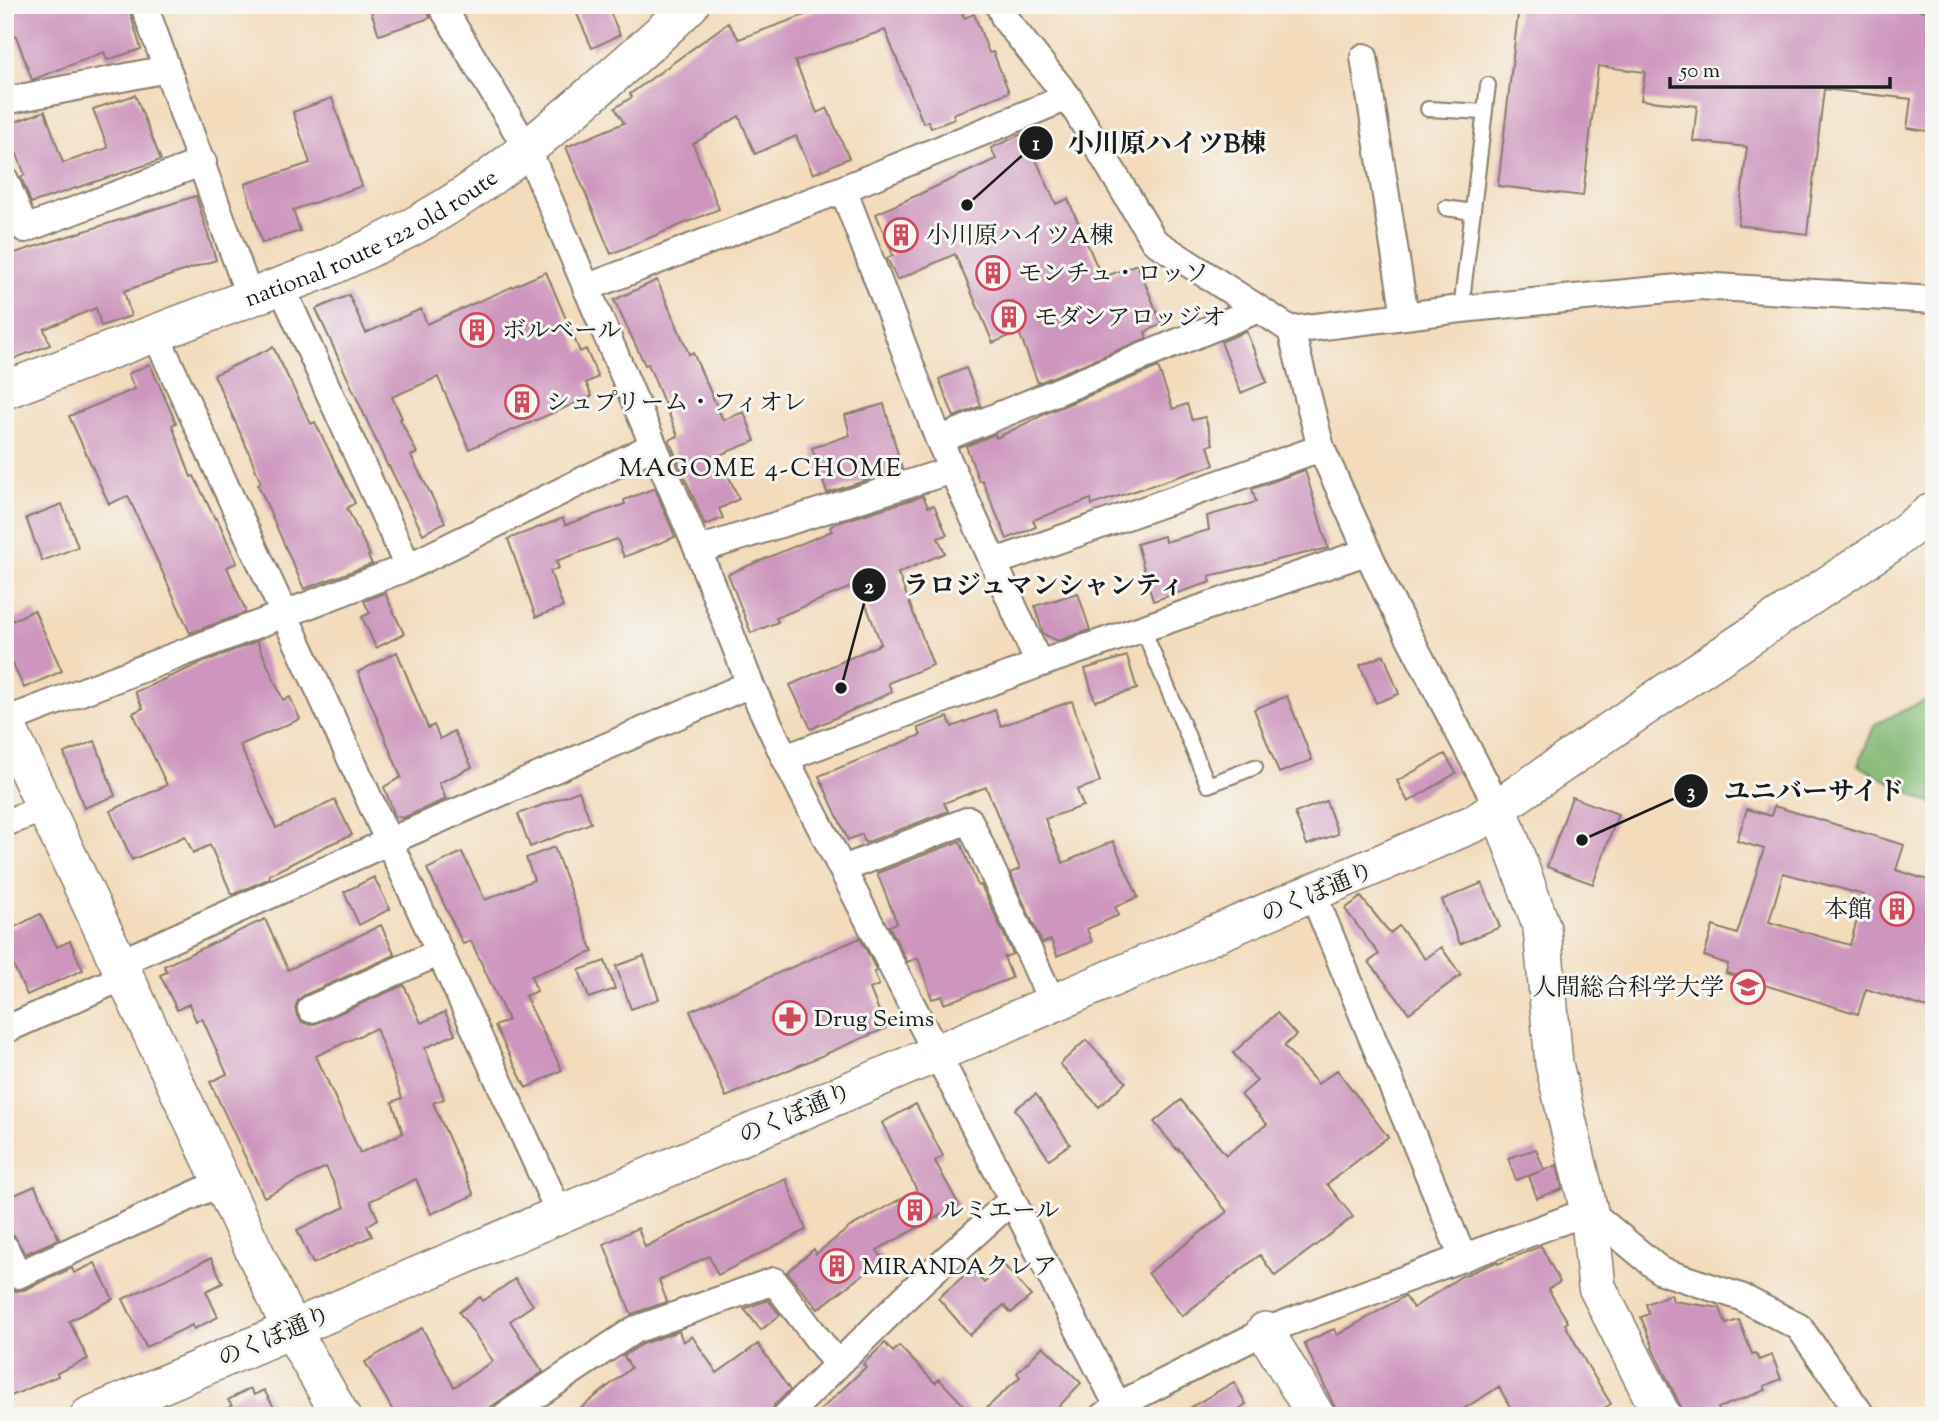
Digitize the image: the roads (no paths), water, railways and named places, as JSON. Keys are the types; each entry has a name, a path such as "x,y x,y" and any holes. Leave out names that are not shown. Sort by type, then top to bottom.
{"street":[{"path":"144,5 202,162 265,292 408,568"},
{"path":"442,5 528,150 698,550 750,684 785,758 937,1053 1115,1412 1265,1331 1589,1211"},
{"path":"999,5 1005,19 1068,96 1154,241 1291,330 1461,309 1699,286 1934,300"},
{"name":"national route 122 old route","path":"5,390 265,292 378,245 428,218 528,150 663,32 687,6"},
{"path":"1364,57 1405,316"},
{"path":"5,101 167,69"},
{"path":"586,288 843,189 1068,96"},
{"path":"5,180 25,229 202,162"},
{"path":"843,189 939,440 1039,664"},
{"path":"939,440 1259,309"},
{"path":"1291,330 1321,448 1366,552 1499,808 1542,928 1554,1064 1589,1211 1597,1287 1662,1416"},
{"path":"155,333 560,1214"},
{"path":"341,1416 291,1329 5,722 408,568 653,446"},
{"path":"995,562 1321,448"},
{"path":"698,550 952,470"},
{"name":"のくぼ通り","path":"89,1416 1477,822 1657,698 1891,543 1934,510"},
{"path":"785,758 1039,664 1366,552"},
{"path":"5,1030 122,969 390,841 750,684"},
{"path":"5,823 46,808"},
{"path":"843,869 969,820 1053,1004"},
{"path":"1313,894 1463,1258"},
{"path":"312,1009 440,952"},
{"path":"5,1248 18,1275 222,1182"},
{"path":"786,1416 836,1363 1011,1201"},
{"path":"1589,1211 1661,1270 1741,1297 1799,1327 1862,1416"},
{"path":"505,1416 634,1330 774,1281 836,1363"},
{"path":"1265,1331 1316,1416"}],"lane":[{"path":"1461,309 1488,85"},
{"path":"1428,109 1485,113"},
{"path":"1446,208 1472,212"},
{"path":"1143,629 1208,785 1255,766"}],"place":[{"name":"小川原ハイツB棟","path":"967,205"},
{"name":"小川原ハイツA棟","path":"901,235"},
{"name":"モンチュ・ロッソ","path":"993,273"},
{"name":"モダンアロッジオ","path":"1009,317"},
{"name":"ボルベール","path":"477,330"},
{"name":"シュプリーム・フィオレ","path":"522,402"},
{"name":"ラロジュマンシャンティ","path":"841,688"},
{"name":"ユニバーサイド","path":"1582,840"},
{"name":"本館","path":"1897,909"},
{"name":"人間総合科学大学","path":"1748,987"},
{"name":"Drug Seims","path":"790,1018"},
{"name":"ルミエール","path":"915,1210"},
{"name":"MIRANDAクレア","path":"837,1266"}],"district":[{"name":"MAGOME 4-CHOME","path":"761,467"}]}
